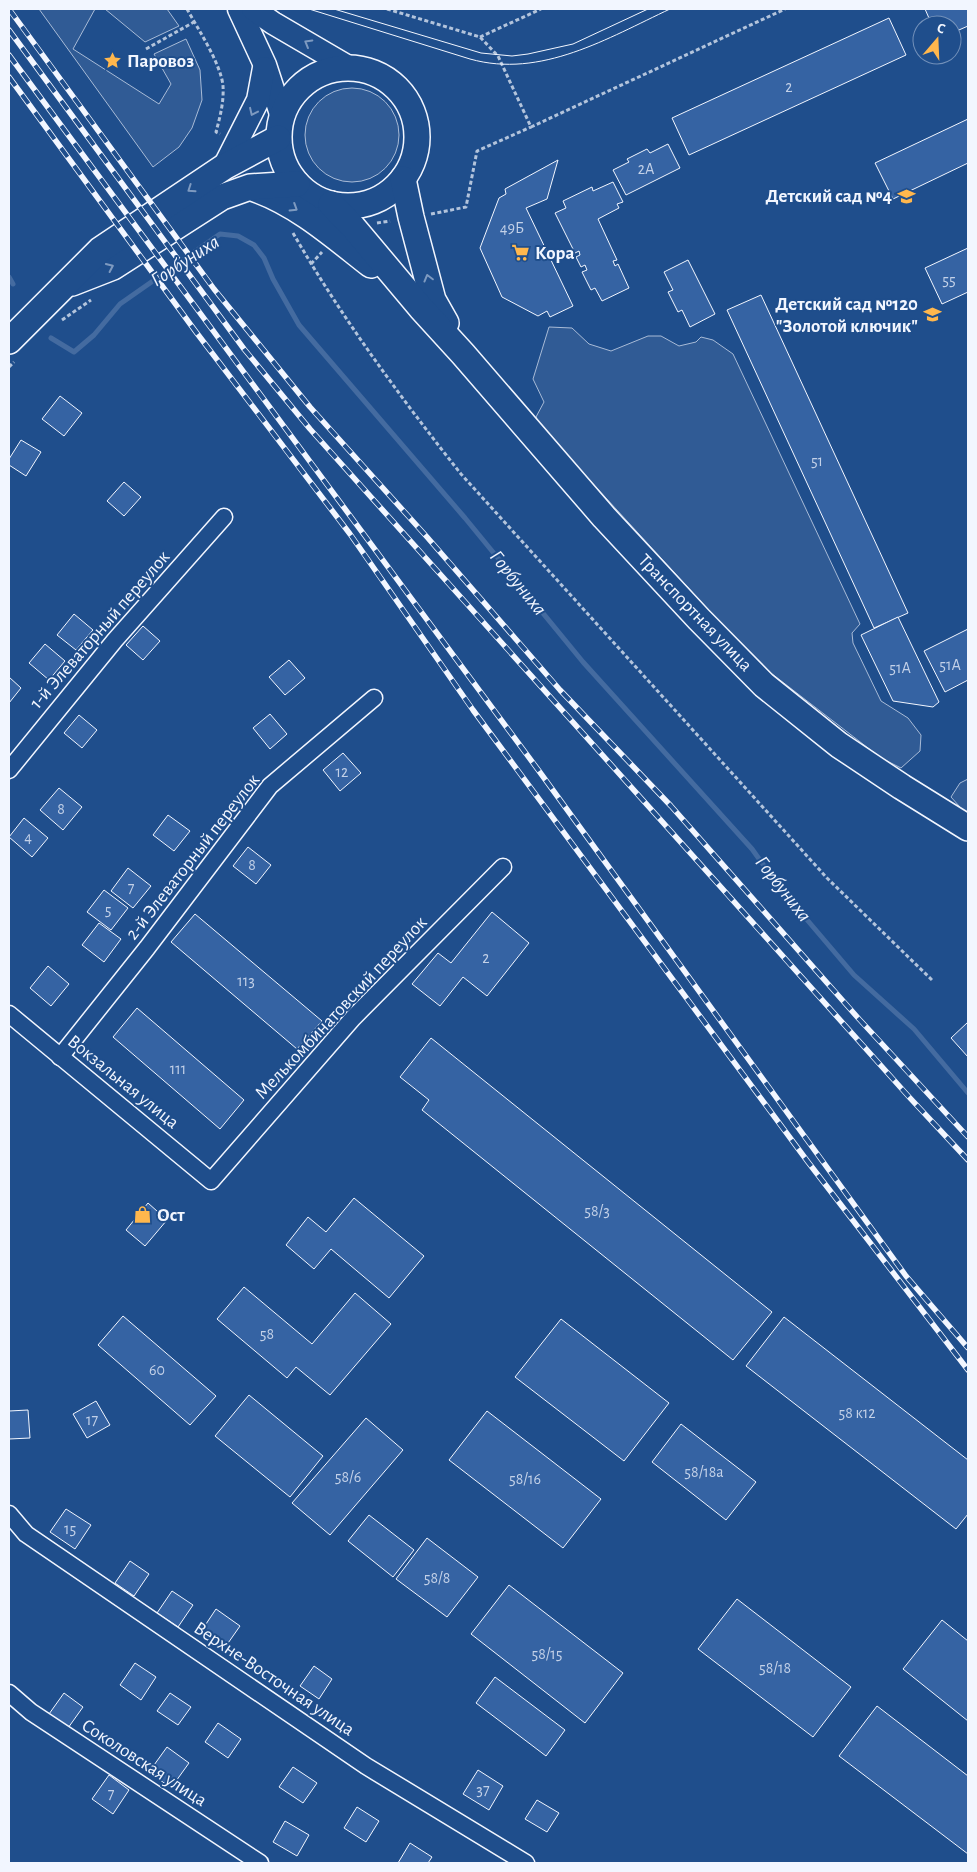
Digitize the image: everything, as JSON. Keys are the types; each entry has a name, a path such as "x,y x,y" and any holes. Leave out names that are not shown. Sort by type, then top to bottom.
{"main road":[{"path":"9,341 100,250 280,127 292,96 308,80 328,71 350,68 367,70 396,86 409,103 416,123 417,144 412,165 404,178 389,193 371,202 351,206 331,204 313,196 297,184 287,170 281,155 280,127 265,65 239,9"},
{"path":"253,9 273,23 350,68"},
{"path":"224,167 258,100 265,65"},
{"path":"404,178 411,217 434,300 463,354"},
{"path":"65,285 113,267 222,197 250,187 297,184"},
{"path":"250,187 279,199 306,216 382,274 421,308"},
{"path":"331,204 354,227 421,308 463,354"},
{"name":"Транспортная улица","path":"463,354 604,517 699,619 764,685 839,745 968,828"}],"street":[{"name":"1-й Элеваторный переулок","path":"9,770 115,640 224,517"},
{"name":"2-й Элеваторный переулок","path":"60,1057 148,948 270,786 374,698"},
{"name":"Мелькомбинатовский переулок","path":"211,1181 353,1018 503,867"},
{"name":"Вокзальная улица","path":"9,1014 211,1181"},
{"name":"Верхне-Восточная улица","path":"9,1514 26,1534 366,1766 526,1863"},
{"name":"Соколовская улица","path":"9,1693 31,1712 260,1863"}],"path":[{"path":"387,9 480,37 498,56 531,127 785,9"},
{"path":"480,37 541,9"},
{"path":"146,49 194,22"},
{"path":"289,226 317,275 408,407 461,474 827,878 932,980"}],"shaded area":[{"path":"39,9 95,9 73,49 159,104 171,84 154,54 186,39 200,70 202,100 192,128 179,147 153,167"},
{"path":"105,9 167,9 179,26 145,42"},
{"path":"352,88 370,92 385,102 395,117 399,135 395,153 385,168 370,178 352,182 334,178 319,168 309,153 305,135 309,117 319,102 334,92"},
{"path":"549,327 572,328 589,344 611,351 648,336 661,336 679,346 696,342 701,337 713,340 733,354 860,624 852,633 853,643 881,701 908,718 921,735 920,751 901,768 881,758 767,670 726,629 540,426 536,417 544,402 533,379"},
{"path":"968,779 968,816 951,797 960,783"}],"building":[{"path":"925,9 968,9 968,26 962,29 962,15 928,15"},
{"path":"889,18 906,55 689,155 672,118"},
{"name":"Детский сад №4","path":"968,119 968,163 893,199 875,163"},
{"path":"668,144 680,168 626,195 613,170 629,162 627,159 647,149 650,153"},
{"path":"558,160 547,199 526,208 573,306 550,317 547,311 538,316 502,297 480,248 499,198 506,194 505,189"},
{"path":"613,182 623,202 617,204 619,208 598,219 617,260 613,261 615,266 618,264 629,288 602,301 595,288 591,290 582,272 587,270 585,265 581,267 576,257 580,255 579,251 575,253 555,213 566,208 563,201 592,187 593,191"},
{"name":"Детский сад №120 \"Золотой ключик\"","path":"968,248 968,292 942,304 925,268"},
{"path":"688,260 715,314 690,327 682,310 678,312 668,292 673,290 664,272"},
{"path":"761,295 908,613 874,628 727,310"},
{"path":"60,396 82,413 64,436 42,419"},
{"path":"21,440 41,452 26,476 9,465 9,459"},
{"path":"124,482 141,497 124,516 107,501"},
{"path":"74,614 93,630 76,650 57,635"},
{"path":"898,617 939,702 933,707 893,701 861,635"},
{"path":"143,626 160,641 143,660 126,645"},
{"path":"968,629 968,680 945,692 924,651"},
{"path":"45,644 65,661 49,680 29,663"},
{"path":"289,660 305,678 285,695 269,677"},
{"path":"9,677 21,688 9,703"},
{"path":"270,714 287,734 270,749 253,728"},
{"path":"79,715 97,730 82,748 64,733"},
{"path":"343,753 361,773 340,791 323,770"},
{"path":"59,788 82,807 63,830 40,810"},
{"path":"168,815 190,831 174,851 153,835"},
{"path":"24,818 48,838 32,857 9,837"},
{"path":"248,847 271,865 256,884 233,866"},
{"path":"128,868 151,886 133,908 111,891"},
{"path":"104,890 128,908 111,930 87,912"},
{"path":"492,912 529,943 487,996 463,977 440,1006 412,984 438,953 451,963"},
{"path":"195,914 322,1021 297,1049 171,942"},
{"path":"99,923 121,939 104,962 82,945"},
{"path":"48,966 69,984 51,1006 30,988"},
{"path":"137,1008 244,1100 220,1129 113,1037"},
{"path":"968,1022 968,1057 951,1038"},
{"path":"431,1038 772,1312 733,1360 422,1110 429,1100 400,1077"},
{"path":"354,1198 424,1256 389,1298 331,1249 314,1269 286,1245 308,1217 326,1232"},
{"path":"148,1203 167,1220 145,1246 126,1230"},
{"path":"244,1287 312,1344 355,1293 391,1324 330,1395 296,1367 287,1378 217,1319"},
{"path":"123,1316 216,1396 190,1425 98,1345"},
{"path":"784,1317 968,1460 968,1514 956,1529 746,1366"},
{"path":"561,1319 669,1403 624,1461 515,1377"},
{"path":"249,1395 323,1456 290,1497 215,1436"},
{"path":"96,1401 110,1425 87,1438 73,1414"},
{"path":"28,1410 30,1438 9,1439 9,1411"},
{"path":"487,1411 601,1499 563,1548 449,1460"},
{"path":"366,1418 403,1450 330,1535 292,1503"},
{"path":"681,1424 756,1482 726,1520 652,1462"},
{"path":"66,1509 91,1525 75,1549 50,1532"},
{"path":"369,1515 414,1550 393,1577 348,1541"},
{"path":"427,1538 478,1577 447,1617 396,1579"},
{"path":"130,1561 149,1574 134,1596 115,1583"},
{"path":"509,1585 623,1673 585,1723 471,1634"},
{"path":"172,1591 193,1605 178,1627 157,1613"},
{"path":"737,1599 851,1687 813,1737 698,1649"},
{"path":"216,1609 240,1626 226,1646 202,1630"},
{"path":"942,1620 968,1641 968,1721 903,1669"},
{"path":"135,1663 156,1677 141,1700 120,1685"},
{"path":"314,1666 332,1679 319,1699 300,1686"},
{"path":"495,1677 565,1730 546,1756 476,1703"},
{"path":"64,1693 83,1707 68,1728 49,1714"},
{"path":"170,1693 191,1707 178,1725 157,1711"},
{"path":"877,1706 968,1776 968,1854 839,1756"},
{"path":"218,1723 241,1739 228,1758 205,1742"},
{"path":"167,1747 189,1763 171,1788 149,1772"},
{"path":"293,1767 317,1783 303,1803 279,1787"},
{"path":"478,1770 503,1786 489,1810 463,1794"},
{"path":"109,1775 129,1790 113,1814 92,1799"},
{"path":"537,1800 559,1813 547,1832 525,1819"},
{"path":"357,1807 379,1821 366,1842 344,1828"},
{"path":"285,1821 309,1835 297,1856 273,1842"},
{"path":"410,1843 432,1857 428,1863 398,1863"}],"waterway":[{"name":"Горбуниха","path":"51,338 74,352 94,335 120,304 220,234 238,236 254,245 264,258 273,279 299,325 465,518 583,662 752,849 780,888 854,975 914,1029 968,1093"},
{"name":"Горбуниха","path":"9,277 13,284"}],"tram line":[{"path":"309,9 470,59 496,64 522,64 548,60 598,43 670,9"},
{"path":"334,9 481,53 512,56 573,44 648,9"}],"railway":[{"path":"9,9 214,289 310,407 427,537 560,690 671,806 859,1019 968,1137"},
{"path":"9,30 244,349 310,429 910,1098 968,1160"},
{"path":"9,55 539,771 906,1276 968,1348"},
{"path":"9,77 196,332 350,534 473,710 808,1162 968,1370"}],"place":[{"name":"Паровоз","path":"113,61"},
{"name":"Детский сад №4","path":"906,196"},
{"name":"Кора","path":"521,253"},
{"name":"Детский сад №120 \"Золотой ключик\"","path":"932,315"},
{"name":"Ост","path":"143,1215"}]}
